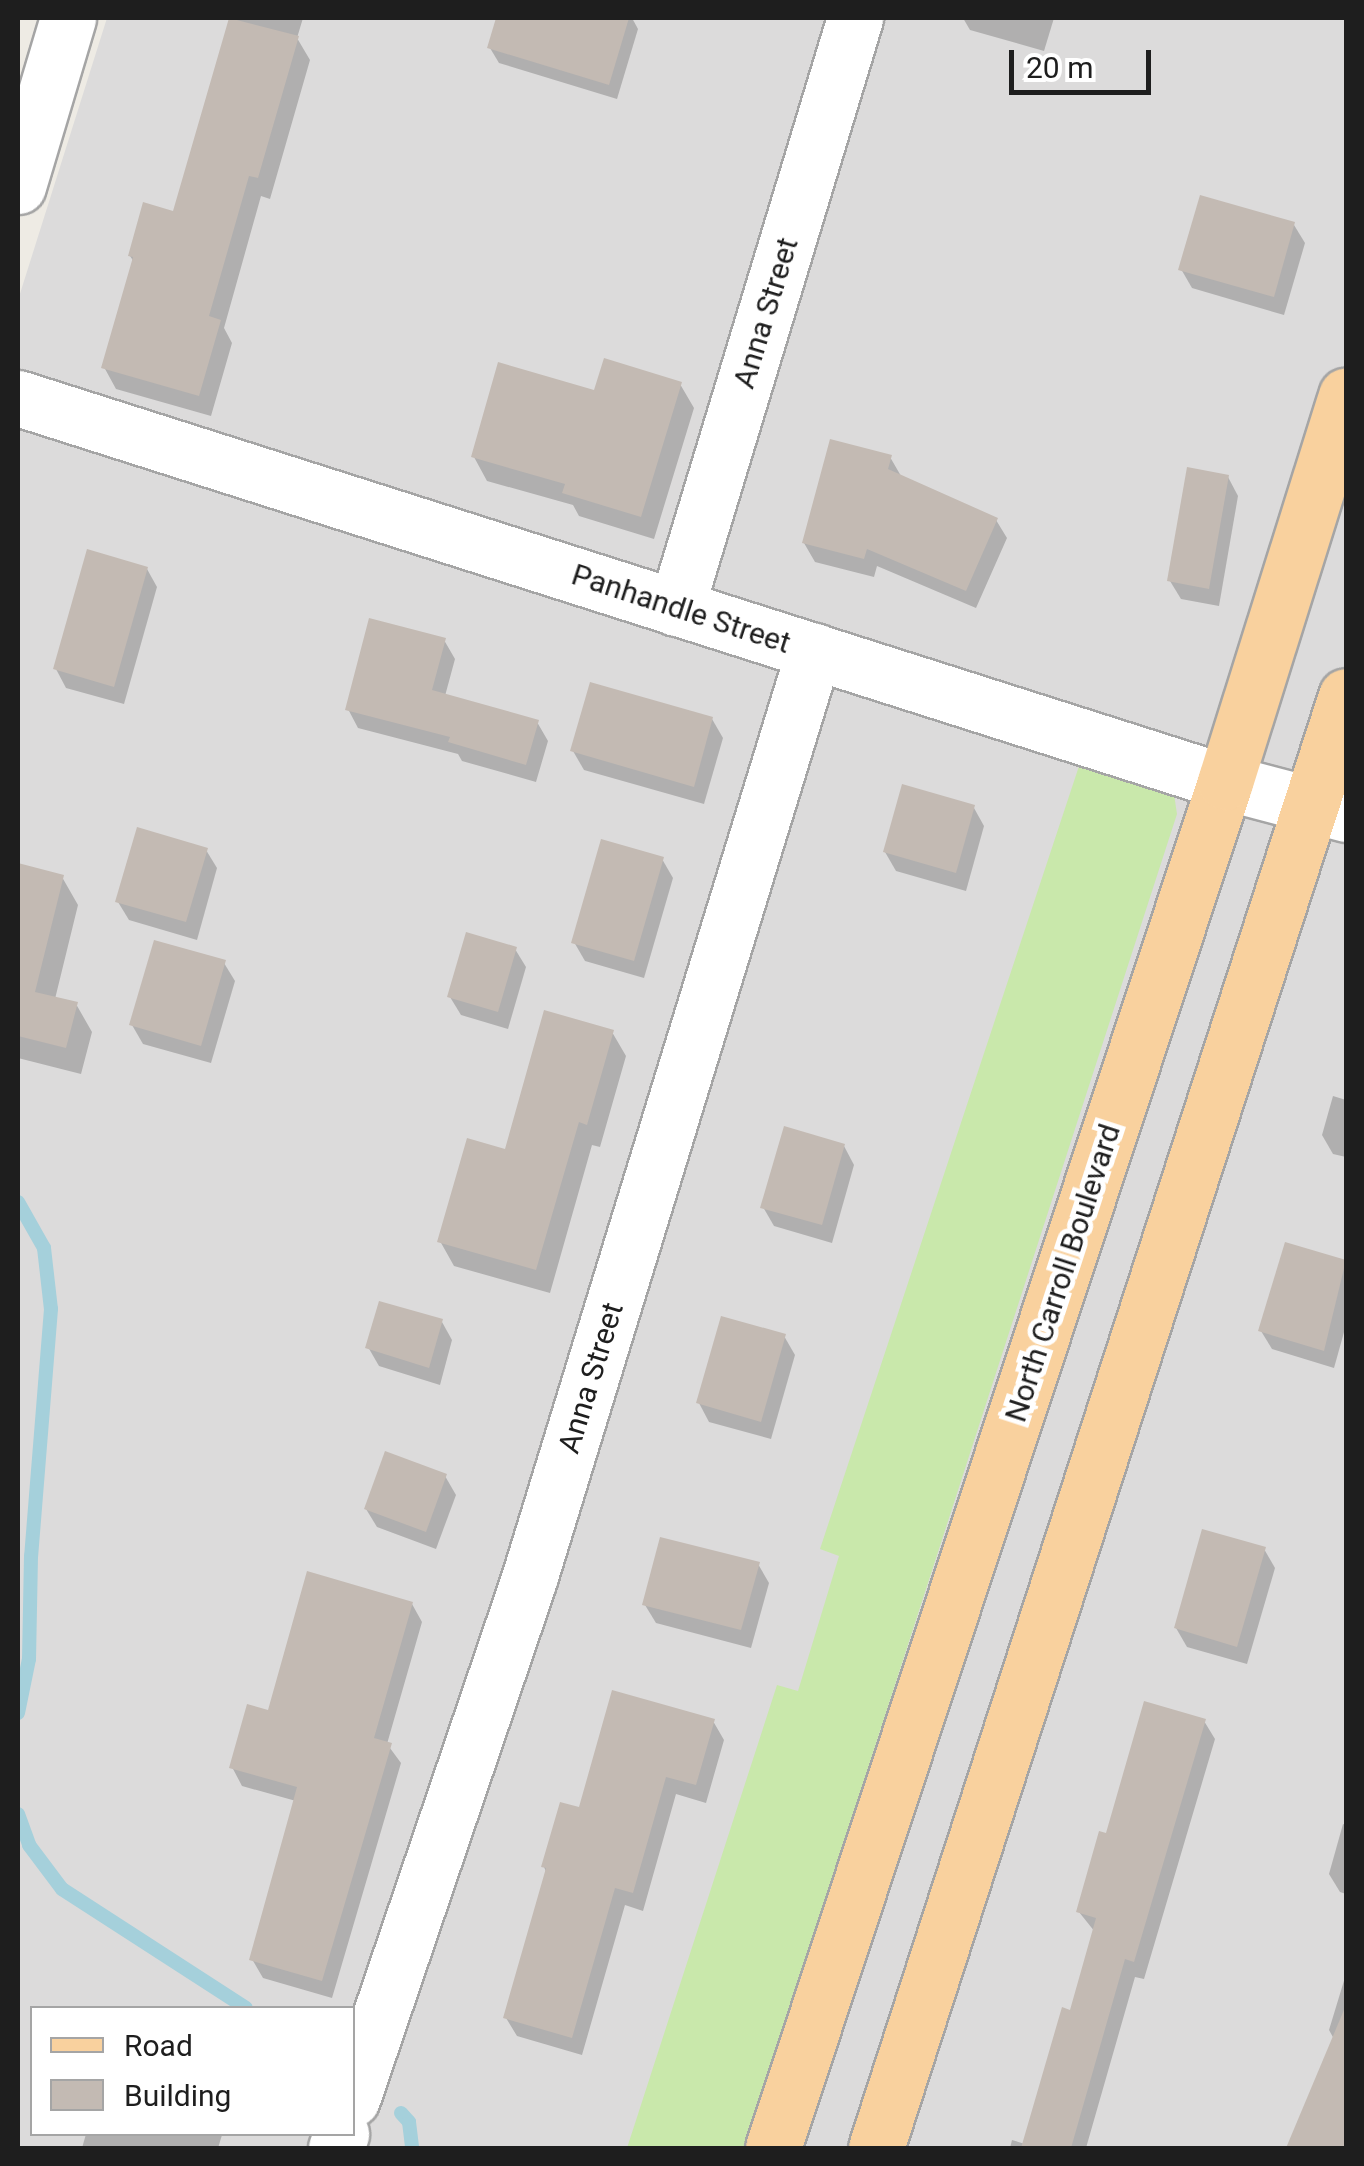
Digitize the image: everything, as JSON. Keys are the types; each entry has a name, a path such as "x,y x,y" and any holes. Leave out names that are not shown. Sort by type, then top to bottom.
{"main road":[{"name":"North Carroll Boulevard","path":"773,2148 1225,782 1346,396"},
{"path":"876,2148 1329,810 1346,696"}],"street":[{"path":"18,186 68,18"},
{"name":"Anna Street","path":"676,608 855,18"},
{"name":"Panhandle Street","path":"18,398 1225,782 1329,810"},
{"name":"Anna Street","path":"355,2090 529,1579 814,651"}],"shaded area":[{"path":"107,18 1346,18 1346,2148 18,2148 18,300"}],"green space":[{"path":"1081,760 1174,794 1177,814 745,2148 627,2148 777,1685 798,1691 839,1556 820,1549"}],"building":[{"path":"229,18 299,36 258,178 249,176 209,316 221,320 199,396 101,368 133,257 128,256 143,202 173,211"},
{"path":"496,18 629,18 609,85 487,48"},
{"path":"1200,195 1295,222 1274,297 1178,270"},
{"path":"604,358 682,382 641,517 562,493 565,484 471,457 498,362 594,390"},
{"path":"830,439 892,455 888,469 998,518 966,591 867,549 864,559 802,543"},
{"path":"1187,467 1229,475 1209,589 1167,581"},
{"path":"87,549 148,567 114,687 53,669"},
{"path":"369,618 446,638 432,690 539,720 526,765 448,742 450,737 345,710"},
{"path":"590,682 713,717 694,787 570,751"},
{"path":"902,784 975,805 956,873 883,852"},
{"path":"137,827 208,848 186,922 115,902"},
{"path":"601,839 664,857 634,961 571,943"},
{"path":"18,863 64,875 35,992 78,1002 66,1048 18,1036"},
{"path":"466,932 517,947 498,1012 447,997"},
{"path":"154,940 226,960 201,1046 129,1025"},
{"path":"544,1010 614,1030 587,1125 579,1122 536,1270 437,1242 467,1138 505,1149"},
{"path":"784,1126 845,1144 822,1225 760,1208"},
{"path":"1285,1242 1346,1260 1324,1351 1258,1331"},
{"path":"379,1301 443,1319 429,1368 365,1348"},
{"path":"721,1316 786,1334 761,1422 696,1403"},
{"path":"385,1451 447,1474 426,1532 364,1509"},
{"path":"1202,1529 1266,1547 1237,1647 1174,1628"},
{"path":"660,1537 760,1562 741,1630 642,1605"},
{"path":"307,1571 413,1602 374,1738 392,1743 322,1981 249,1960 297,1787 229,1768 247,1704 268,1710"},
{"path":"612,1690 715,1719 696,1785 666,1777 633,1893 615,1888 572,2038 503,2018 546,1868 541,1867 560,1802 579,1807"},
{"path":"1144,1701 1206,1719 1134,1962 1125,1959 1071,2148 1021,2148 1062,2007 1070,2010 1096,1918 1076,1912 1099,1831 1106,1833"},
{"path":"1346,2005 1346,2148 1286,2148"}],"waterway":[{"path":"18,1202 44,1248 51,1309 31,1556 29,1659 18,1713"},
{"path":"18,1814 29,1845 62,1889 243,2006"},
{"path":"401,2113 409,2122 412,2148"}]}
